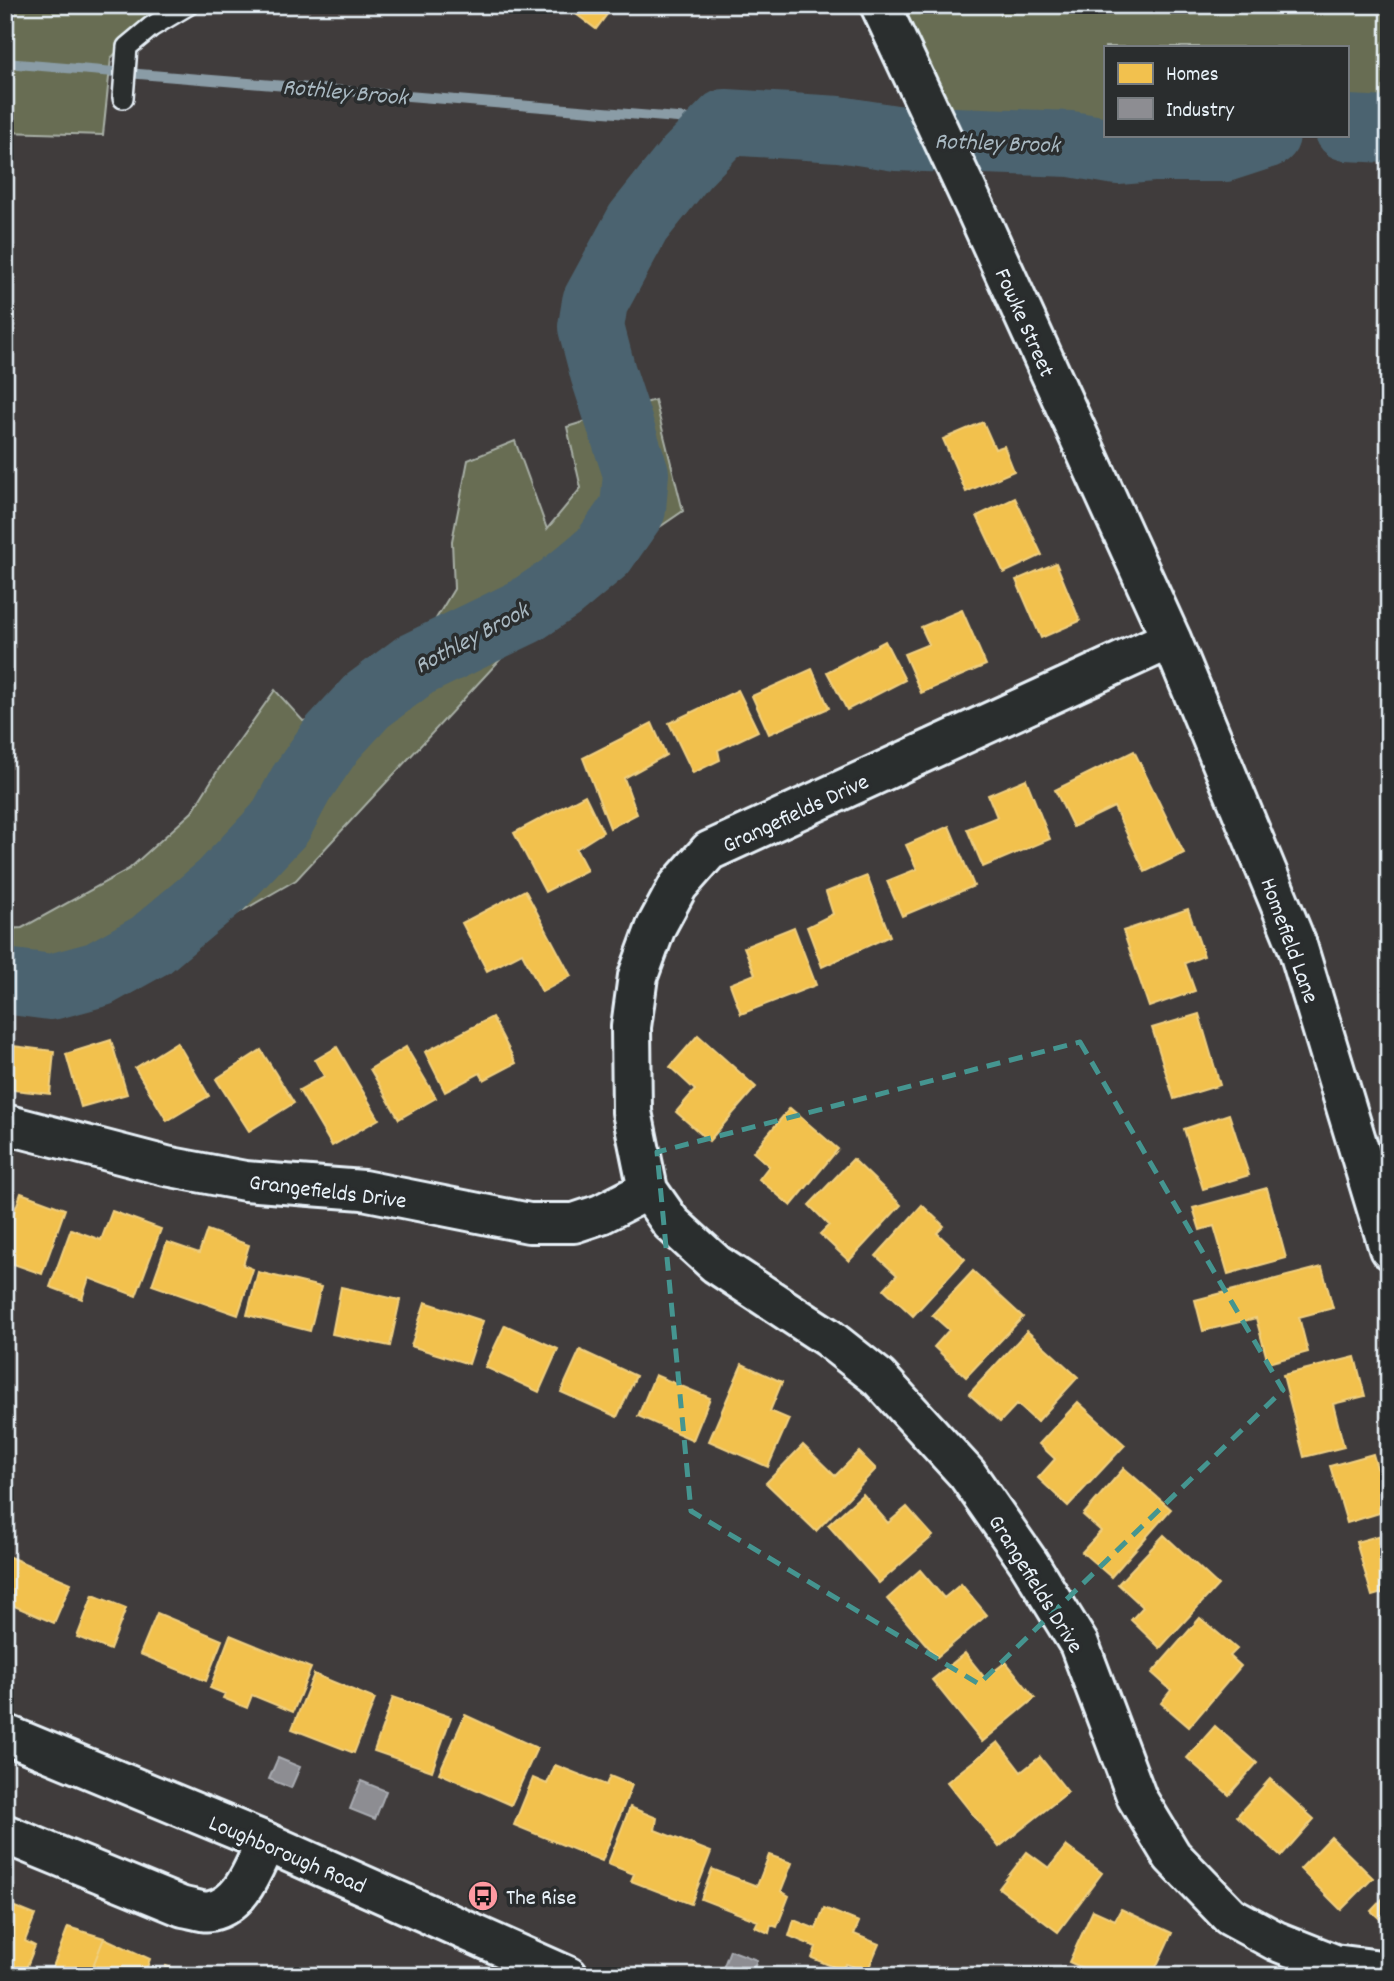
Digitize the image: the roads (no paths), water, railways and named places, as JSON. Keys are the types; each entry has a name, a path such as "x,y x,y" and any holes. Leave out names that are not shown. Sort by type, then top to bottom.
{"street":[{"name":"Fowke Street","path":"880,5 1171,639"},
{"name":"Grangefields Drive","path":"1171,639 709,851 678,886 656,927 638,976 631,1027 632,1112 648,1190 671,1223 716,1264 827,1337 878,1378 967,1474 1029,1563 1079,1644 1137,1798 1172,1856 1230,1916 1276,1941 1334,1964 1389,1972"},
{"name":"Homefield Lane","path":"1171,639 1297,945 1389,1249"},
{"name":"Grangefields Drive","path":"5,1124 166,1166 245,1181 363,1190 529,1223 574,1223 601,1214 648,1190"},
{"name":"Loughborough Road","path":"5,1734 266,1842 568,1976"},
{"path":"5,1834 183,1907 209,1912 229,1904 243,1889 266,1842"}],"lane":[{"path":"122,98 127,47 151,27 188,5"}],"waterway":[{"name":"Rothley Brook","path":"5,63 726,122"},
{"name":"Rothley Brook","path":"5,981 51,987 99,974 151,945 221,886 280,823 301,784 332,739 367,701 415,665 524,612 560,588 603,552 633,509 636,473 591,327 595,302 638,223 685,164 726,122 839,129 896,138 1071,144 1117,152 1224,149 1264,136"},
{"name":"Rothley Brook","path":"1348,128 1389,130"}],"place":[{"name":"The Rise","path":"483,1896"}]}
